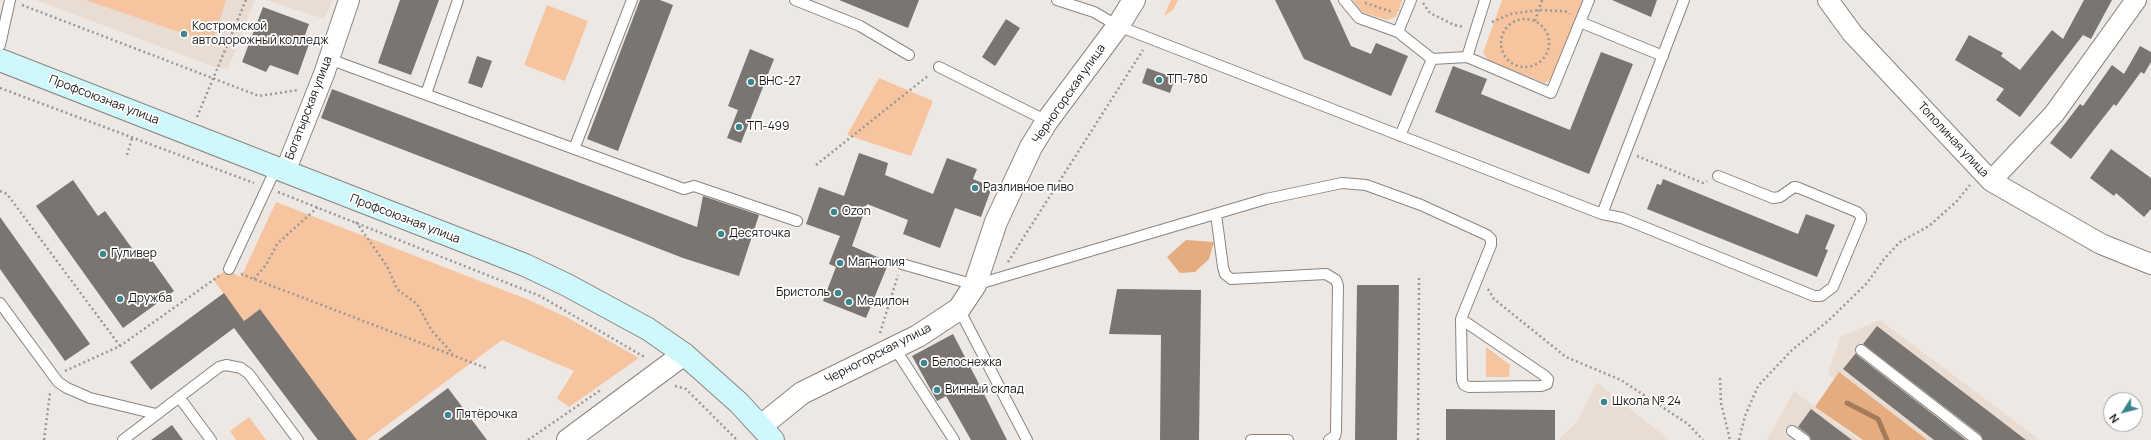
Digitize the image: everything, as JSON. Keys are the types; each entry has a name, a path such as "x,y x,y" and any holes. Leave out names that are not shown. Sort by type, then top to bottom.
{"main road":[{"name":"Профсоюзная улица","path":"0,60 191,134 560,281 621,313 684,354 739,403 767,433"}],"street":[{"name":"Богатырская улица","path":"280,170 329,59 349,0"},
{"name":"Черногорская улица","path":"767,433 802,393 886,343 918,336 959,308 975,285 996,222 1031,147 1047,121 1118,26 1134,0"},
{"name":"Тополиная улица","path":"1828,0 1852,33 1986,176 2101,244 2151,264"},
{"path":"1986,176 2054,114 2136,0"},
{"path":"568,440 684,354"}],"lane":[{"path":"0,45 4,36 9,0"},
{"path":"426,94 458,0"},
{"path":"574,148 632,0"},
{"path":"795,0 860,26 908,55"},
{"path":"1057,0 1094,12 1118,26 1602,214 1622,218 1814,296 1821,296 1833,287 1861,220 1861,216 1858,212 1798,188 1794,188 1780,197 1773,198 1718,176"},
{"path":"1344,0 1359,18 1398,32 1432,59 1467,57 1551,93 1589,0"},
{"path":"1398,32 1411,0"},
{"path":"1467,57 1485,0"},
{"path":"1602,214 1684,0"},
{"path":"1580,22 1663,56"},
{"path":"329,59 684,189 694,186 797,221"},
{"path":"1400,136 1432,59"},
{"path":"939,67 1047,121"},
{"path":"229,269 267,188 280,170"},
{"path":"902,264 975,285 1216,214 1316,187 1342,183 1366,185 1421,204 1487,235 1491,239 1491,245 1461,319 1462,380 1464,385 1469,387 1541,386 1547,384 1548,379 1546,376 1461,319"},
{"path":"1216,214 1223,267 1225,274 1231,279 1326,274 1336,280 1338,286 1336,432 1335,436 1329,440"},
{"path":"0,304 52,377 67,388 90,398 156,414"},
{"path":"959,308 1027,440"},
{"path":"886,343 954,440"},
{"path":"1861,350 1977,440"},
{"path":"123,440 219,367 234,365 242,368 249,374 298,440"},
{"path":"179,397 211,440"},
{"path":"1792,431 1805,440"},
{"path":"1251,440 1288,440"}],"path":[{"path":"9,0 259,96 300,90"},
{"path":"191,134 246,0"},
{"path":"1421,0 1430,13 1454,25 1475,29 1510,14 1538,10 1565,11 1580,22"},
{"path":"1535,20 1542,0"},
{"path":"1360,2 1405,15"},
{"path":"1519,19 1535,20 1542,25 1549,39 1546,54 1542,61 1527,67 1512,64 1502,51 1500,43 1504,31 1512,22 1519,19"},
{"path":"997,279 1142,51 1159,42"},
{"path":"816,165 939,67"},
{"path":"0,88 318,207 540,296 646,358 640,363"},
{"path":"127,155 132,138"},
{"path":"1626,151 1703,183 1718,176"},
{"path":"1739,440 1745,416 1758,386 1792,350 1828,321 1867,283 1884,259 1900,242 1929,226 1986,176"},
{"path":"0,191 7,194 120,346"},
{"path":"254,279 266,266 277,244 318,207"},
{"path":"356,222 387,266 396,290 417,304 432,331 455,356"},
{"path":"886,343 902,264"},
{"path":"44,440 52,377 120,346 229,269 486,368"},
{"path":"1478,277 1494,299 1566,357 1621,380 1688,424 1703,440"},
{"path":"1418,440 1420,278"},
{"path":"1720,378 1721,403 1730,440"},
{"path":"676,386 686,389 736,440"},
{"path":"528,440 603,388"}],"shaded area":[{"name":"Костромской автодорожный колледж","path":"36,0 255,0 228,69 217,68"},
{"path":"85,0 226,0 212,43"},
{"name":"Костромской автодорожный колледж","path":"266,0 333,0 324,19"},
{"path":"1171,0 1178,0 1173,10 1164,16"},
{"path":"1353,0 1402,0 1399,9 1401,12 1398,11 1396,17 1387,20 1361,12"},
{"path":"1502,0 1585,0 1555,77 1545,83 1489,61 1483,53"},
{"path":"547,5 588,21 565,81 524,65"},
{"path":"879,78 933,101 911,156 847,135"},
{"path":"276,202 529,300 570,319 639,358 569,407 557,398 574,371 502,340 367,440 357,440 260,309 244,321 213,279 226,270 241,277"},
{"path":"1186,240 1214,242 1209,259 1195,272 1180,273 1167,257"},
{"path":"1880,320 2040,440 1915,440 1828,374 1841,336"},
{"path":"1486,347 1510,365 1509,377 1486,377"},
{"path":"1839,372 1927,440 1863,440 1815,407"},
{"name":"Школа № 24","path":"1597,382 1669,440 1558,440 1577,422"},
{"path":"1794,391 1859,440 1767,440"},
{"path":"249,417 266,440 236,440 230,431"}],"building":[{"path":"400,0 439,0 411,75 378,63"},
{"path":"640,0 660,0 673,5 618,151 587,139"},
{"path":"839,0 919,0 908,28"},
{"path":"1275,0 1330,0 1351,46 1371,54 1376,43 1408,56 1391,96 1304,59"},
{"path":"1612,0 1657,0 1651,17"},
{"path":"2084,0 2112,0 2091,39 2083,35 2020,117 1996,100 2004,89 1955,60 1969,35 2003,53 2001,56 2020,70 2052,30 2063,39"},
{"path":"263,7 309,24 303,41 309,44 298,75 270,65 266,72 242,62"},
{"path":"1006,19 1020,28 995,66 982,57"},
{"path":"2140,46 2151,52 2151,62 2144,74 2141,72 2116,106 2114,104 2071,159 2050,143 2080,104 2083,106 2112,65 2124,74"},
{"name":"ВНС-27","path":"750,49 774,59 741,143 727,138 738,110 728,106"},
{"path":"1601,52 1633,64 1589,174 1435,112 1453,66 1487,79 1481,94 1570,130"},
{"path":"477,56 492,61 482,88 468,83"},
{"name":"ТП-780","path":"1147,68 1175,78 1170,93 1142,83"},
{"path":"332,89 697,227 703,196 759,215 739,276 683,258 321,118"},
{"path":"2111,149 2151,178 2151,209 2144,217 2116,193 2114,196 2090,178"},
{"path":"859,153 888,163 885,175 933,194 947,158 977,169 973,179 992,187 981,217 955,208 940,248 903,234 908,220 867,204 852,246 889,262 866,318 823,301 836,267 829,264 840,236 806,224 819,187 844,196"},
{"path":"1663,179 1798,234 1806,214 1835,225 1825,249 1828,250 1817,277 1647,209 1657,184 1661,185"},
{"name":"Гуливер","path":"73,180 98,216 105,211 139,258 147,253 174,291 123,328 36,206"},
{"path":"0,217 90,344 65,361 0,269"},
{"path":"1357,285 1399,285 1397,440 1355,440"},
{"path":"1117,289 1201,290 1199,440 1160,440 1161,335 1109,334"},
{"path":"224,293 244,321 260,309 357,440 318,440 234,328 151,390 130,362"},
{"path":"1877,326 2026,440 1983,440 1981,435 1863,344"},
{"path":"953,334 1007,440 971,440 946,396 937,401 912,356"},
{"path":"1856,353 1966,440 1934,440 1843,369"},
{"path":"448,388 487,440 378,440"},
{"path":"1446,409 1555,410 1555,440 1446,440"},
{"path":"1811,409 1852,440 1811,440 1809,435 1798,427"},
{"path":"172,425 183,440 151,440"}],"waterway":[{"path":"1847,403 1878,419 1887,440"}],"place":[{"name":"Костромской автодорожный колледж","path":"184,34"},
{"name":"ТП-780","path":"1159,80"},
{"name":"ВНС-27","path":"751,82"},
{"name":"ТП-499","path":"739,127"},
{"name":"Разливное пиво","path":"975,188"},
{"name":"Ozon","path":"834,212"},
{"name":"Десяточка","path":"721,234"},
{"name":"Гуливер","path":"103,254"},
{"name":"Магнолия","path":"840,263"},
{"name":"Бристоль","path":"838,293"},
{"name":"Дружба","path":"120,299"},
{"name":"Медилон","path":"849,302"},
{"name":"Белоснежка","path":"924,363"},
{"name":"Винный склад","path":"937,390"},
{"name":"Школа № 24","path":"1604,402"},
{"name":"Пятёрочка","path":"448,415"}]}
